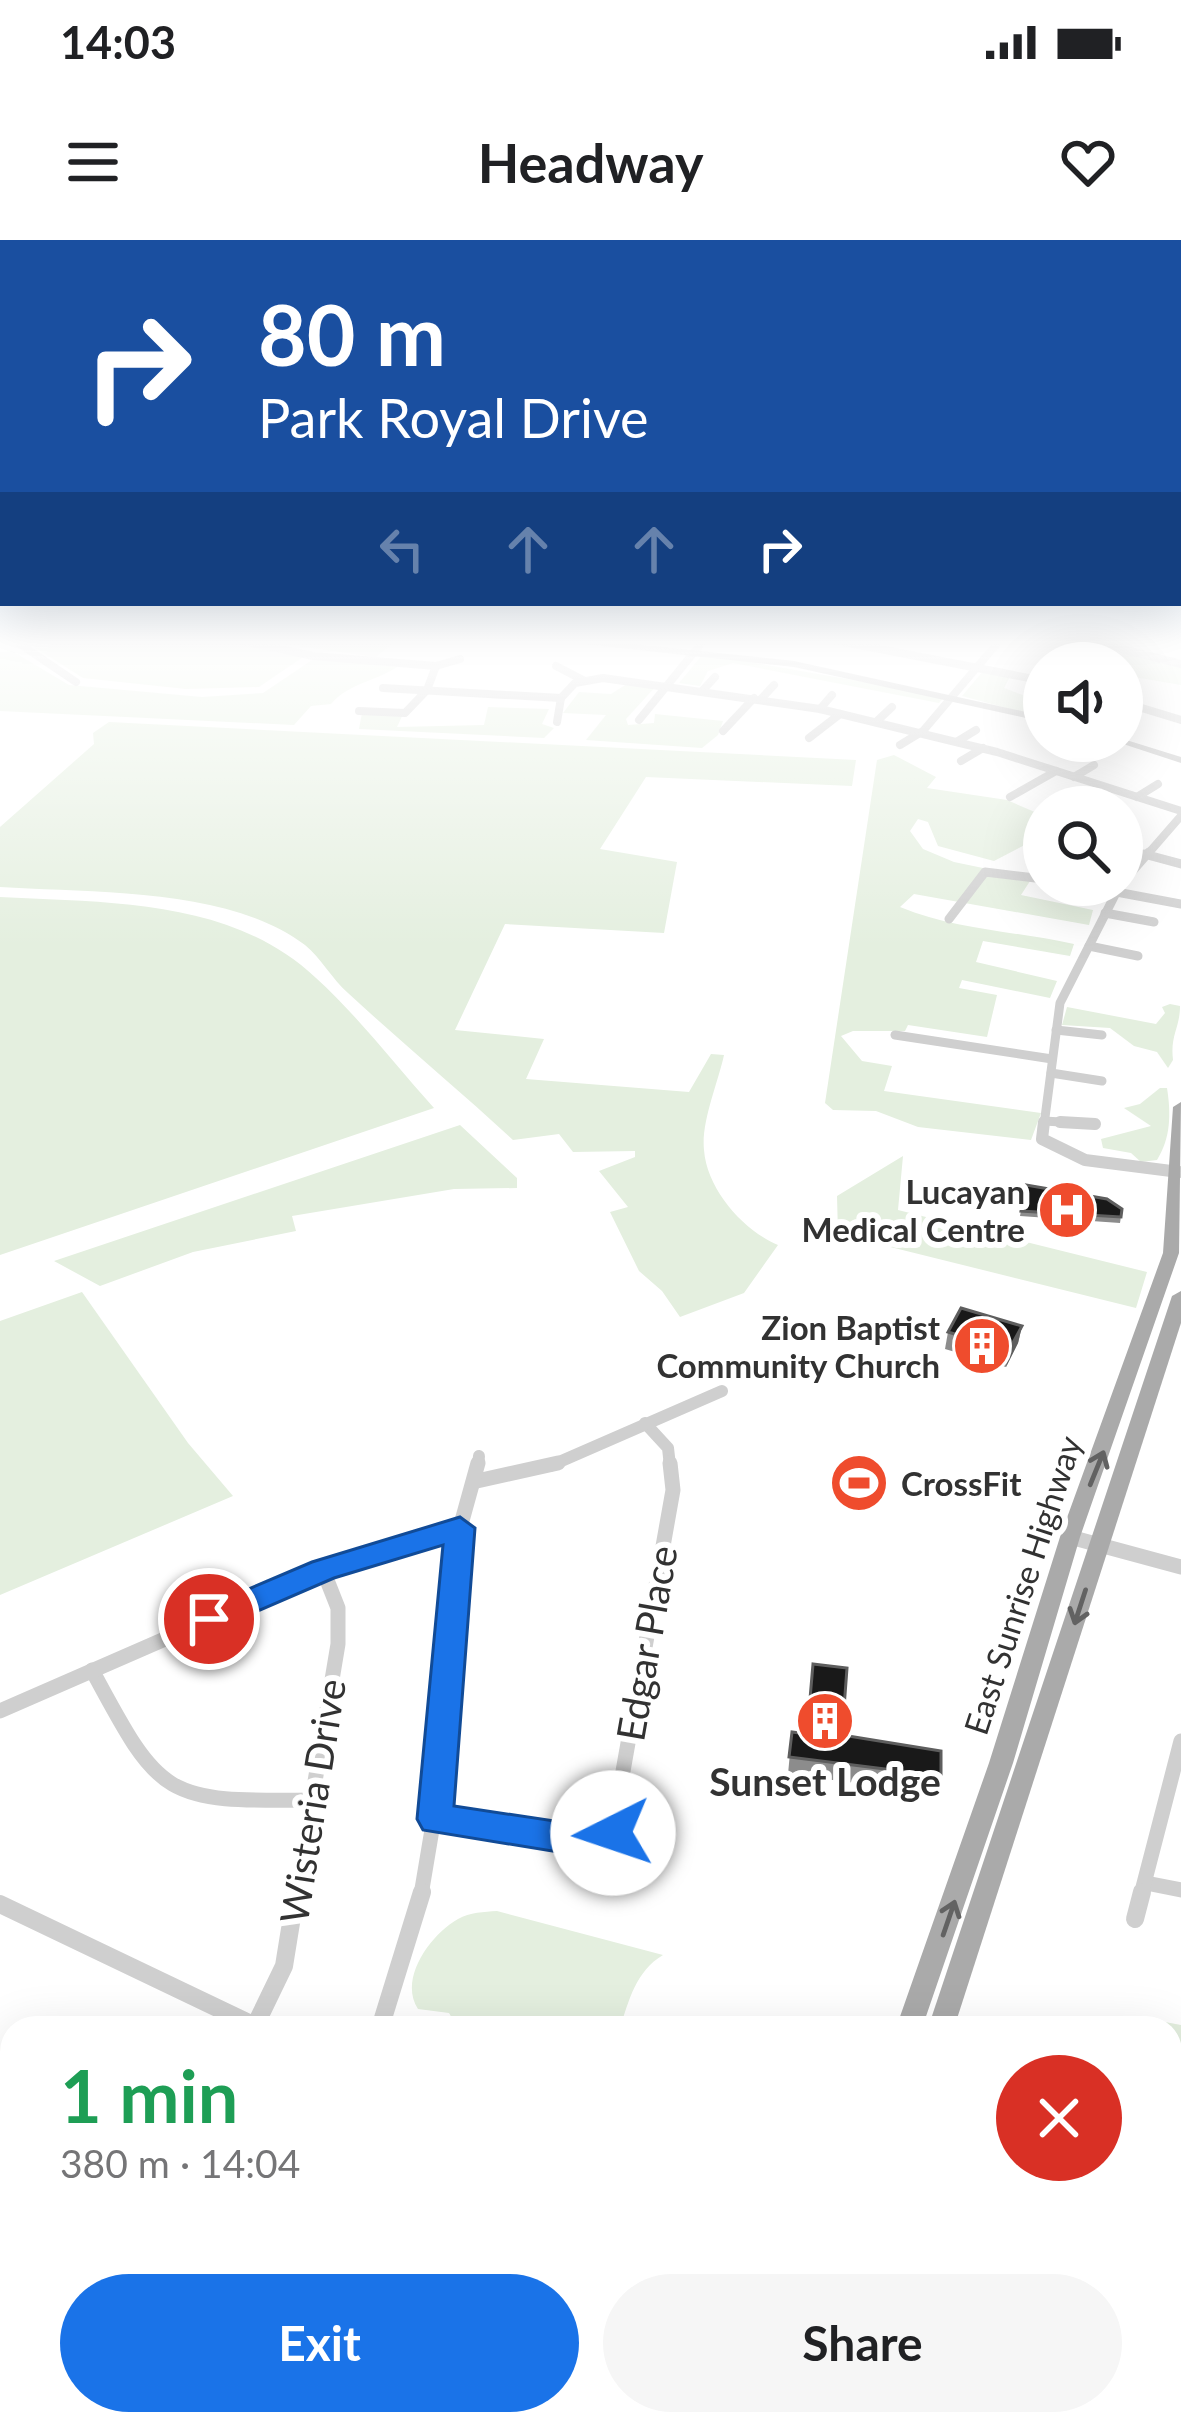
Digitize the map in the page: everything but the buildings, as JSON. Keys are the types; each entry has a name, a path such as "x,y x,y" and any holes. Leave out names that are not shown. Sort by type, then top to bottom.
{"main road":[{"name":"East Sunrise Highway","path":"913,2016 1001,1763 1070,1537 1171,1253 1181,1107"},
{"name":"East Sunrise Highway","path":"945,2016 1181,1296"}],"street":[{"path":"900,745 904,742"},
{"path":"963,742 1102,786"},
{"path":"961,761 982,748"},
{"path":"1143,748 1181,760"},
{"path":"1016,758 1023,754"},
{"path":"1074,777 1094,765"},
{"path":"1010,797 1056,771"},
{"path":"1143,793 1157,784"},
{"path":"1143,799 1181,813 1176,828 1144,854"},
{"path":"1144,854 1181,864"},
{"path":"949,920 985,872 1023,877"},
{"path":"1143,889 1181,904"},
{"path":"1109,906 1060,1004 1042,1138 1055,1151 1180,1165"},
{"path":"1105,913 1154,922"},
{"path":"1089,946 1138,956"},
{"path":"1056,1030 1102,1035"},
{"path":"895,1035 1052,1059"},
{"path":"1051,1073 1102,1081"},
{"path":"1044,1121 1095,1124"},
{"path":"477,1481 552,1465 722,1390"},
{"name":"Edgar Place","path":"435,1819 601,1844 613,1833 673,1490 668,1448 645,1423"},
{"path":"385,2016 408,1961 435,1819 460,1528 477,1481 479,1456"},
{"path":"0,1711 323,1570 460,1528"},
{"path":"1070,1537 1181,1567"},
{"name":"Wisteria Drive","path":"260,2016 284,1966 338,1644 338,1608 323,1570"},
{"path":"92,1670 140,1754 164,1780 210,1796 313,1800"},
{"path":"1135,1919 1181,1741"},
{"path":"1147,1883 1181,1890"},
{"path":"0,1904 232,2016"}],"green space":[{"path":"512,742 856,760 852,786 646,777 600,849 677,862 664,933 505,924 455,1030 544,1039 526,1079 689,1092 711,1054 724,1055 705,1127 707,1165 729,1207 778,1245 744,1293 680,1317 662,1291 639,1271 610,1212 628,1207 599,1171 635,1157 635,1151 573,1152 559,1134 513,1140 348,993 305,945 274,926 238,912 158,896 0,887 0,827 94,744"},
{"path":"622,742 709,742 702,748"},
{"path":"894,755 936,777 927,788 1007,800 1023,807 1023,846 994,861 938,846 928,822 918,819 910,831 923,849 954,862 1023,876 1023,906 1093,910 1089,925 914,894 900,907 964,925 1074,944 1070,956 983,941 976,962 1057,981 1050,998 962,980 959,988 997,995 987,1037 908,1025 905,1031 853,1031 841,1036 862,1061 892,1066 884,1091 1041,1113 1031,1140 918,1127 876,1111 833,1110 825,1103 877,760"},
{"path":"0,897 125,904 207,919 246,932 316,978 434,1108 0,1255"},
{"path":"1180,1006 1168,1068 1157,1052 1134,1046 1110,1028 1062,1025 1067,1007 1156,1024 1165,1013 1162,1007"},
{"path":"1167,1088 1169,1116 1157,1160 1141,1162 1131,1153 1103,1148 1101,1139 1151,1126 1124,1108 1140,1104"},
{"path":"460,1125 517,1178 517,1188 454,1189 292,1216 296,1231 193,1252 100,1286 54,1261"},
{"path":"903,1156 898,1210 1147,1272 1136,1308 838,1234 837,1196"},
{"path":"82,1292 188,1443 233,1496 0,1595 0,1321"},
{"path":"497,1911 663,1955 640,1978 624,2016 451,2016 418,2009 412,1984 420,1958 448,1926 472,1914"}],"place":[{"name":"Lucayan Medical Centre","path":"1067,1210"},
{"name":"Zion Baptist Community Church","path":"982,1346"},
{"name":"CrossFit","path":"859,1483"},
{"name":"Sunset Lodge","path":"825,1721"}],"route":[{"path":"209,1619 323,1570 460,1528 435,1819 601,1844 613,1833"}]}
